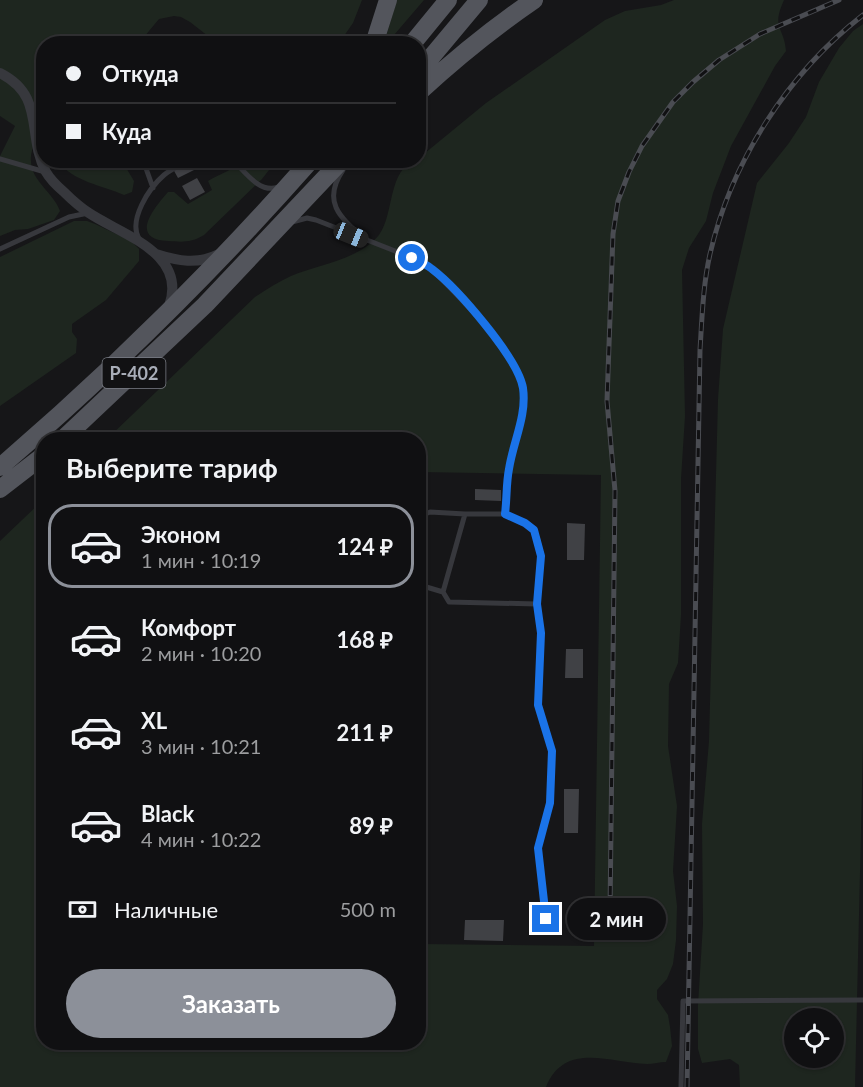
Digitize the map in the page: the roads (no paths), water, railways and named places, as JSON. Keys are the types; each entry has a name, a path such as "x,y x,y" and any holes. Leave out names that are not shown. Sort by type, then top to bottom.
{"main road":[{"path":"377,36 388,0"},
{"path":"419,36 448,0"},
{"path":"426,63 479,0"},
{"path":"426,86 456,58 534,0"},
{"path":"239,241 303,168"},
{"path":"206,305 335,168"},
{"path":"316,189 340,168"},
{"name":"Р-402","path":"39,432 165,316 239,241"},
{"name":"Р-402","path":"71,432 206,305"},
{"name":"Р-402","path":"0,465 36,435"},
{"path":"0,489 36,461"}],"street":[{"path":"0,72 16,82 26,95 36,136"},
{"path":"44,168 64,192 89,213 156,254 173,280 172,298 165,316"},
{"path":"156,254 175,260 200,261 209,259 239,241"},
{"path":"0,496 36,461"}],"lane":[{"path":"0,159 46,173"},
{"path":"146,168 153,188"},
{"path":"141,243 136,235 137,215 141,204 166,173 175,168"},
{"path":"242,168 264,188 274,189 303,168"},
{"path":"344,168 335,184 334,203 345,222 369,242"},
{"path":"0,249 69,217 89,213"},
{"path":"206,305 299,219 316,220 422,262 439,274 483,322 517,370 523,389 522,415 508,472 505,514"},
{"path":"426,514 505,514 534,530 538,540 541,556 537,604 541,633 538,705 552,751 550,803 538,848 546,919"},
{"path":"443,592 465,514"},
{"path":"426,587 443,592 449,602 537,604"},
{"path":"681,1087 683,1001 863,1000"}],"railway":[{"path":"610,913 615,491 607,401 613,234 618,201 642,146 673,102 693,82 719,60 760,34 839,0"},
{"path":"687,1087 700,350 708,266 732,186 766,122 810,64 863,15"}]}
